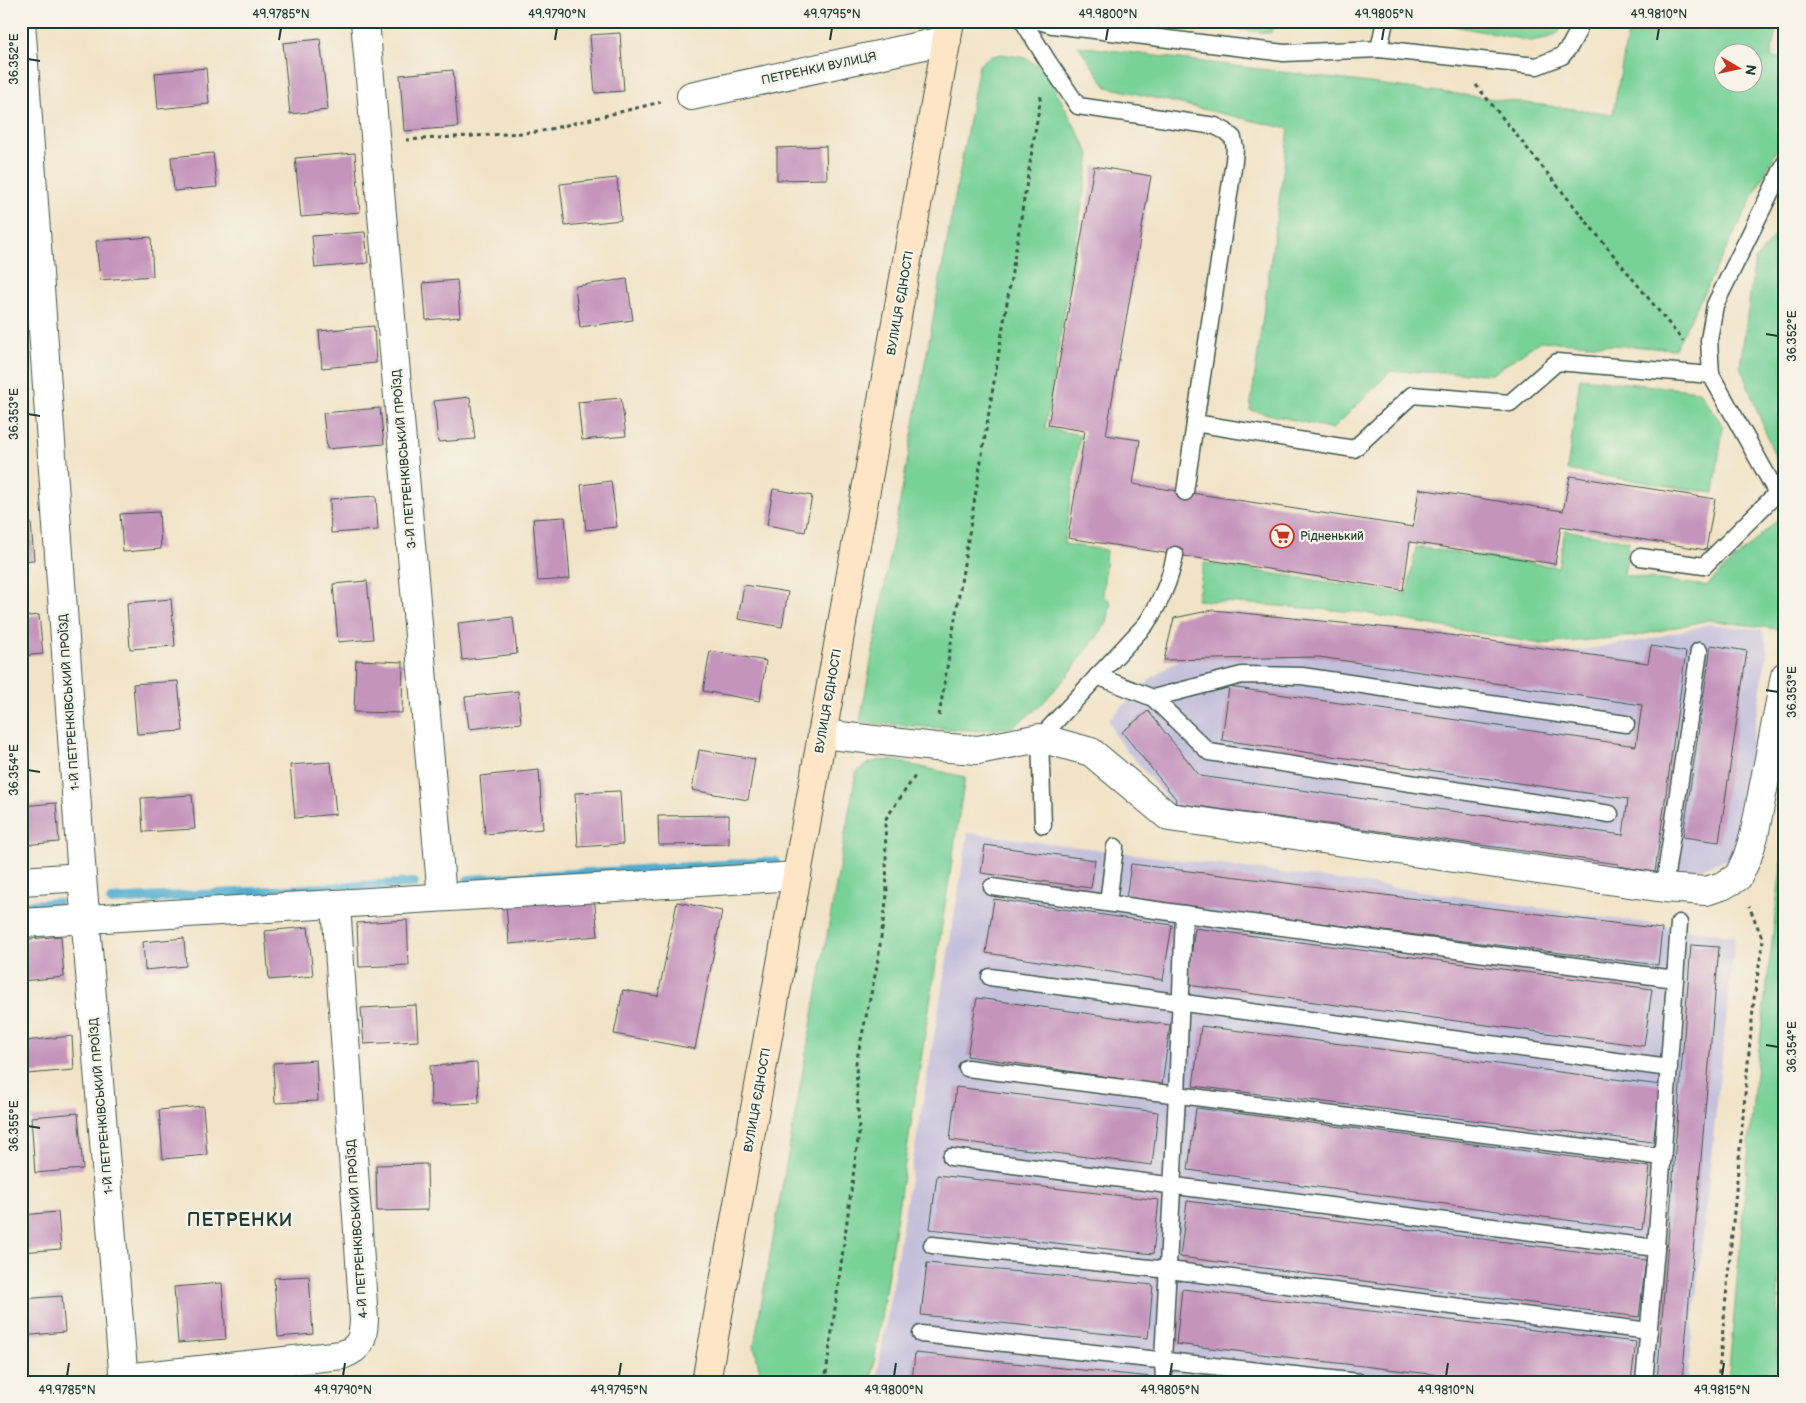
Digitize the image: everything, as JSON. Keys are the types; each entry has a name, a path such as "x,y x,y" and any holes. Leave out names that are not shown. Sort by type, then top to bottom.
{"street":[{"name":"1-Й ПЕТРЕНКІВСЬКИЙ ПРОЇЗД","path":"21,21 82,877 124,1380"},
{"name":"3-Й ПЕТРЕНКІВСЬКИЙ ПРОЇЗД","path":"365,21 442,897"},
{"name":"ПЕТРЕНКИ ВУЛИЦЯ","path":"691,96 949,31"},
{"name":"ВУЛИЦЯ ЄДНОСТІ","path":"706,1382 949,31"},
{"path":"822,734 934,747 978,750 1040,738 1091,752 1169,817 1664,888 1706,891 1722,886 1738,877 1747,858 1754,836 1785,676"},
{"path":"21,923 797,876"},
{"path":"21,881 82,877"},
{"name":"4-Й ПЕТРЕНКІВСЬКИЙ ПРОЇЗД","path":"124,1380 342,1355 352,1351 359,1344 363,1334 364,1320 336,904"}],"lane":[{"path":"1023,21 1046,60 1078,106 1215,126 1233,138 1235,148 1234,161 1185,492"},
{"path":"1039,21 1063,26 1284,53 1379,49 1538,66 1562,56 1570,46 1581,21"},
{"path":"1379,49 1385,21"},
{"path":"1640,557 1704,566 1781,493 1711,375 1709,340 1715,305 1785,163"},
{"path":"1195,423 1354,449 1412,395 1510,403 1557,362 1711,375"},
{"path":"1043,825 1040,738 1146,624 1165,591 1172,574 1175,555"},
{"path":"1664,888 1699,651"},
{"path":"1154,698 1242,675 1302,676 1626,724"},
{"path":"1097,676 1154,698 1209,752 1610,814"},
{"path":"1108,903 1115,847"},
{"path":"992,887 1675,979"},
{"path":"1164,1382 1163,1360 1169,1270 1184,914"},
{"path":"1644,1382 1670,1068 1679,923"},
{"path":"990,977 1670,1068"},
{"path":"967,1068 1662,1157"},
{"path":"950,1157 1656,1248"},
{"path":"932,1245 1169,1270 1649,1331"},
{"path":"921,1334 1359,1382"}],"path":[{"path":"1454,57 1711,375"},
{"path":"825,1382 859,1133 856,1063 877,966 887,894 886,820 934,747 1046,60"},
{"path":"376,142 538,132 630,110"},
{"path":"1718,1382 1754,999 1763,940 1738,877"}],"shaded area":[{"path":"1709,624 1762,630 1768,647 1733,857 1677,877 1172,805 1115,736 1109,719 1153,677 1231,625 1536,657 1645,640"},
{"path":"968,833 1400,888 1735,936 1687,1382 876,1382"},
{"path":"1784,1176 1785,1382 1781,1382"}],"green space":[{"path":"1164,21 1281,21 1270,33"},
{"path":"1429,21 1562,21 1559,32 1551,37 1531,41"},
{"path":"1630,21 1777,21 1771,57 1785,59 1785,134 1675,349 1540,341 1492,374 1391,371 1333,429 1250,410 1289,129 1107,87 1078,46 1613,114"},
{"path":"1002,54 1025,58 1045,70 1090,155 1045,428 1080,435 1064,544 1106,550 1103,596 1111,602 1107,623 1068,675 1040,706 1013,727 980,731 860,722 979,65 989,57"},
{"path":"1785,222 1785,382 1777,430 1785,431 1785,478 1740,366 1755,260"},
{"path":"1580,378 1699,391 1723,426 1714,493 1567,470"},
{"path":"1785,513 1785,623 1778,629 1708,620 1636,636 1541,644 1358,612 1197,600 1204,563 1407,594 1416,547 1558,567 1565,530 1629,541 1624,575 1706,586"},
{"path":"881,760 895,761 965,777 871,1382 762,1382 754,1345 856,773 867,764"},
{"path":"1785,835 1785,1170 1780,1174 1777,1382 1728,1382 1754,1090"}],"building":[{"path":"394,21 419,21 419,22 395,26"},
{"path":"620,33 624,91 595,93 590,35"},
{"path":"320,39 328,110 290,114 283,43"},
{"path":"206,68 209,104 158,109 155,73"},
{"path":"453,70 458,127 404,131 400,75"},
{"path":"826,146 827,179 777,180 777,148"},
{"path":"213,153 217,187 174,191 171,157"},
{"path":"355,153 360,212 301,217 295,158"},
{"path":"1094,166 1151,176 1106,435 1140,440 1133,484 1413,527 1419,489 1563,511 1570,476 1715,499 1706,550 1561,526 1555,564 1410,542 1403,590 1068,538 1085,431 1048,425"},
{"path":"617,178 621,220 565,226 560,184"},
{"path":"365,232 368,263 315,268 312,236"},
{"path":"151,237 153,276 100,280 96,241"},
{"path":"627,279 633,320 580,327 575,286"},
{"path":"457,280 460,317 426,320 423,283"},
{"path":"374,326 376,363 322,368 319,331"},
{"path":"470,397 475,439 438,442 434,401"},
{"path":"621,398 626,436 582,440 578,402"},
{"path":"1785,402 1785,428 1780,427"},
{"path":"380,408 384,444 327,449 323,413"},
{"path":"21,421 23,421 26,464 21,464"},
{"path":"611,481 617,527 586,530 581,485"},
{"path":"773,489 812,496 805,532 767,525"},
{"path":"376,496 378,530 331,533 330,499"},
{"path":"159,512 161,549 123,552 120,514"},
{"path":"565,517 570,579 538,581 533,519"},
{"path":"31,523 34,560 21,561 21,524"},
{"path":"367,581 373,639 338,642 333,584"},
{"path":"744,585 788,592 782,627 738,619"},
{"path":"171,599 175,646 130,649 127,603"},
{"path":"1213,610 1420,631 1648,663 1651,646 1686,652 1655,872 1618,866 1618,864 1175,803 1176,799 1122,732 1148,711 1200,776 1623,835 1628,799 1222,740 1229,687 1636,746 1642,705 1319,657 1164,660 1174,618"},
{"path":"39,615 43,654 21,656 21,617"},
{"path":"513,617 517,654 462,660 458,623"},
{"path":"1711,645 1747,651 1719,842 1683,837"},
{"path":"710,651 766,661 760,701 703,691"},
{"path":"356,660 403,662 402,713 354,712"},
{"path":"178,681 183,731 137,734 133,684"},
{"path":"518,691 521,723 469,729 465,697"},
{"path":"699,750 755,759 748,800 692,790"},
{"path":"331,762 336,814 295,818 290,765"},
{"path":"539,770 543,829 485,834 480,776"},
{"path":"620,791 623,844 578,847 575,793"},
{"path":"192,795 195,829 143,832 141,798"},
{"path":"56,803 59,842 21,845 21,806"},
{"path":"729,815 729,844 659,845 658,816"},
{"path":"985,845 1095,860 1091,888 981,873"},
{"path":"1131,864 1662,929 1658,965 1126,899"},
{"path":"594,896 598,936 509,944 506,904"},
{"path":"994,899 1172,925 1163,980 986,953"},
{"path":"677,902 722,911 695,1049 614,1034 623,990 658,996"},
{"path":"407,920 409,965 359,967 357,923"},
{"path":"308,927 313,976 269,980 265,931"},
{"path":"1195,928 1652,989 1644,1046 1187,985"},
{"path":"61,936 64,977 21,981 21,940"},
{"path":"184,938 186,966 145,970 143,942"},
{"path":"1691,945 1719,947 1682,1382 1657,1382"},
{"path":"977,998 1170,1025 1162,1085 967,1056"},
{"path":"416,1005 418,1041 364,1044 361,1008"},
{"path":"1201,1026 1661,1085 1653,1142 1193,1086"},
{"path":"72,1036 74,1070 27,1074 24,1041"},
{"path":"316,1060 318,1101 275,1103 273,1063"},
{"path":"477,1063 479,1103 431,1105 430,1066"},
{"path":"956,1087 1158,1112 1152,1165 950,1140"},
{"path":"203,1106 207,1155 163,1159 159,1110"},
{"path":"1196,1108 1650,1167 1642,1230 1188,1170"},
{"path":"78,1113 83,1169 35,1173 31,1117"},
{"path":"427,1164 428,1210 377,1211 376,1165"},
{"path":"937,1175 1159,1200 1153,1254 930,1229"},
{"path":"1187,1201 1646,1260 1639,1317 1180,1257"},
{"path":"58,1212 61,1249 21,1252 21,1215"},
{"path":"927,1263 1153,1285 1148,1338 921,1315"},
{"path":"309,1276 313,1334 278,1337 274,1278"},
{"path":"222,1283 226,1339 178,1343 174,1287"},
{"path":"1182,1289 1636,1342 1631,1382 1498,1382 1176,1344"},
{"path":"62,1296 65,1332 21,1336 21,1299"},
{"path":"915,1353 1151,1377 1150,1382 912,1382"},
{"path":"1181,1378 1201,1380 1201,1382 1180,1382"}],"waterway":[{"path":"468,880 775,862"},
{"path":"111,900 414,883"},
{"path":"21,906 57,903"}],"place":[{"name":"Рідненький","path":"1282,536"}],"district":[{"name":"ПЕТРЕНКИ","path":"240,1220"}]}
